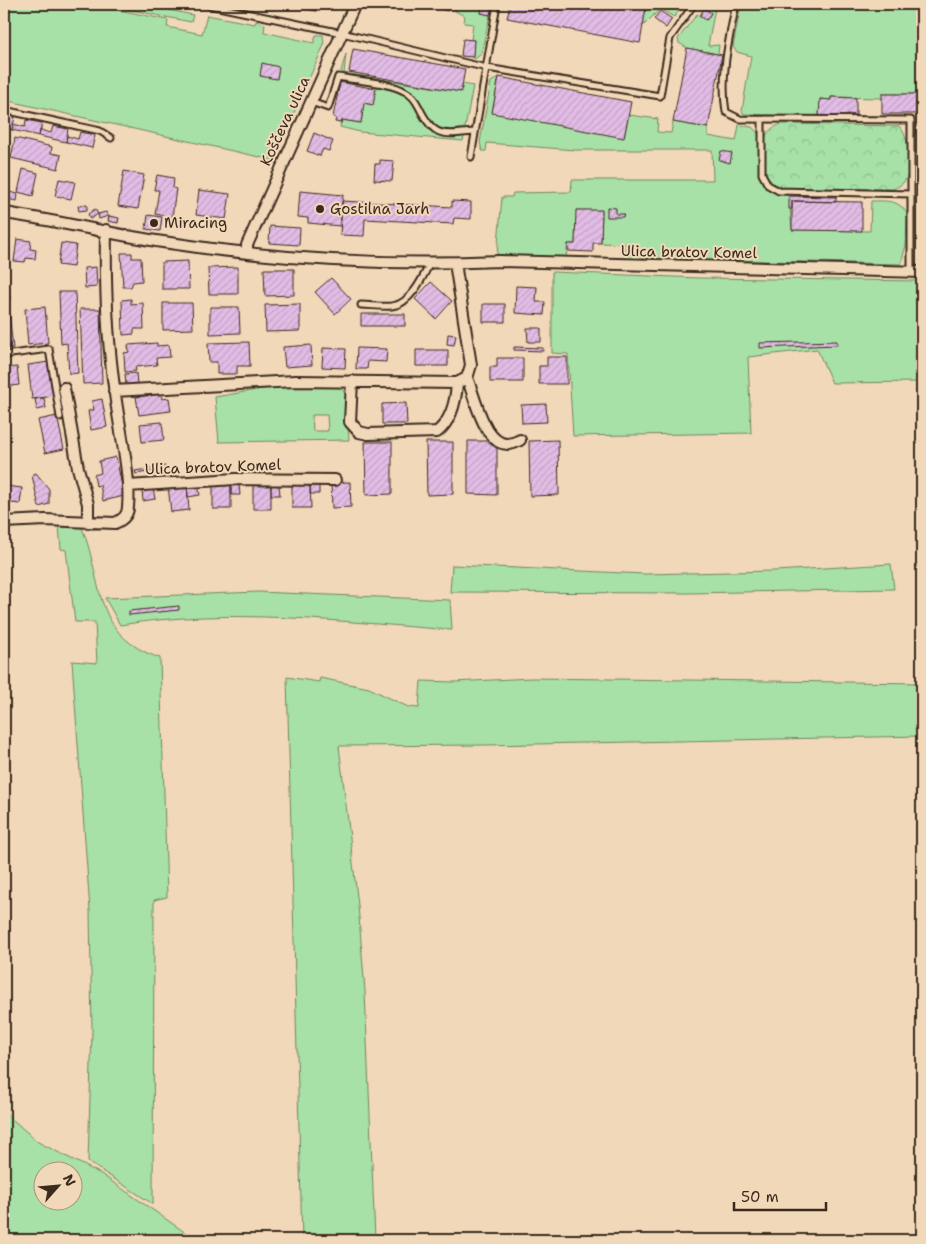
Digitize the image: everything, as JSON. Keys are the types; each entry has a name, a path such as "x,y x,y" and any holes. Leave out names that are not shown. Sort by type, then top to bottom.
{"street":[{"name":"Koščeva ulica","path":"246,252 247,245 355,4"},
{"name":"Ulica bratov Komel","path":"4,213 106,230 155,241 326,259 455,263 500,261 922,272"},
{"name":"Ulica bratov Komel","path":"106,230 105,291 114,391 128,486 235,479 335,480"},
{"path":"455,263 471,365 467,378 474,393 482,422 491,435 503,444 513,444 520,440"},
{"path":"114,391 295,381 457,383 467,378"},
{"path":"352,381 350,422 359,432 368,434 437,432 444,427 452,410 457,383"},
{"path":"64,388 75,452 88,504 88,523"},
{"path":"4,522 45,520 114,523 123,519 129,506 128,486"}],"lane":[{"path":"204,4 342,33 487,68 660,96 670,38 694,4"},
{"path":"471,157 497,4"},
{"path":"736,4 728,45 723,92 726,112 740,119 762,120 911,120 911,272"},
{"path":"310,102 328,108 338,77 396,88 408,93 416,101 429,126 435,132 446,135 474,132"},
{"path":"4,110 100,131 110,138"},
{"path":"762,120 762,174 768,185 779,191 911,194"},
{"path":"361,305 393,306 400,303 414,290 430,262"},
{"path":"4,355 49,349 60,417"}],"green space":[{"path":"4,4 89,4 168,20 167,27 202,34 207,15 255,24 256,21 265,24 264,32 314,43 316,35 323,35 324,45 273,160 4,100"},
{"path":"101,4 140,4 193,15 191,22"},
{"path":"456,4 482,4 481,13 490,15 481,54 475,59 471,57 474,40 471,40 473,24 464,23 465,16 455,11"},
{"path":"652,4 684,4 674,17 660,9 643,26 646,7"},
{"path":"704,4 721,4 720,8 715,8 708,46 719,45 718,54 687,48 679,43 678,39 697,14 707,20 711,13 702,7"},
{"path":"741,4 922,4 922,112 916,112 916,94 883,94 882,98 831,97 831,100 820,99 819,117 744,114 742,111 751,56 737,52 733,47"},
{"path":"346,54 344,73 461,92 463,84 473,86 465,128 449,130 438,128 431,123 408,92 396,86 343,74 341,71"},
{"path":"499,77 492,112 624,137 629,115 658,119 657,132 671,133 673,122 708,128 708,136 736,141 739,125 752,127 758,133 760,174 767,187 776,193 789,196 792,230 870,231 871,201 896,203 907,214 906,245 901,264 624,260 625,244 601,243 602,211 577,210 575,244 568,244 566,257 497,255 502,197 512,197 513,193 571,192 572,180 713,180 712,150 575,150 487,143 486,151 482,151 480,142 491,82"},
{"path":"376,87 403,93 415,102 425,124 435,134 464,136 463,141 360,132 340,127 342,120 361,123 364,103 373,105"},
{"path":"783,124 899,126 905,136 909,151 909,167 906,179 893,189 779,188 767,178 764,149 767,134 774,127"},
{"path":"552,272 699,278 922,281 922,382 832,383 817,349 748,357 751,433 573,436 568,354 552,353"},
{"path":"336,386 342,389 346,395 349,440 219,442 215,397 274,387","holes":["312,415 327,415 328,431 313,431"]},
{"path":"59,526 82,528 103,605 111,621 122,636 138,648 160,658 167,897 154,900 153,1204 88,1162 92,1031 90,910 72,661 97,663 95,622 75,622 66,550 61,549"},
{"path":"891,564 894,589 690,593 450,592 452,565 645,574 775,571"},
{"path":"258,592 450,600 452,630 327,620 244,617 202,617 120,625 105,598"},
{"path":"287,677 319,682 320,678 369,688 408,707 419,708 421,681 454,682 531,678 922,683 922,736 486,745 339,746 358,905 365,991 375,1240 302,1240"},
{"path":"4,1112 38,1142 77,1162 32,1162 32,1212 82,1212 82,1164 101,1174 196,1240 185,1240 179,1236 177,1240 4,1240"}],"building":[{"path":"293,4 317,4 316,11 292,6"},
{"path":"424,4 456,4 455,9 448,7 447,11"},
{"path":"482,4 492,4 490,15 481,13"},
{"path":"510,4 626,4 646,7 640,43 507,18"},
{"path":"704,8 711,13 706,20 700,16"},
{"path":"660,11 672,19 666,28 654,19"},
{"path":"463,39 474,40 473,57 461,56"},
{"path":"687,48 722,55 708,128 673,122"},
{"path":"353,49 465,69 461,92 349,72"},
{"path":"262,63 279,67 277,79 260,76"},
{"path":"499,77 631,102 624,138 492,113"},
{"path":"340,82 376,89 373,105 364,103 361,123 342,120 341,123 335,122 336,118 333,117"},
{"path":"882,94 916,94 916,114 882,114"},
{"path":"831,97 856,98 856,115 848,114 848,119 819,117 820,99 831,100"},
{"path":"4,115 15,117 12,130 4,128"},
{"path":"26,120 42,123 39,136 12,130 13,124 25,127"},
{"path":"53,126 68,129 66,142 39,136 40,130 51,133"},
{"path":"921,126 922,205 920,205"},
{"path":"80,132 95,135 92,148 66,142 67,136 78,139"},
{"path":"314,133 333,141 329,151 323,149 320,156 307,151"},
{"path":"15,138 52,147 51,153 61,155 58,169 11,158"},
{"path":"721,151 732,153 730,163 719,160"},
{"path":"380,160 394,161 392,181 374,180 375,164 380,164"},
{"path":"23,169 38,173 33,196 18,192"},
{"path":"124,171 144,175 138,209 118,206"},
{"path":"157,175 174,178 173,188 176,189 172,217 155,214 159,190 154,190"},
{"path":"59,179 75,182 71,199 55,196"},
{"path":"199,190 230,194 226,219 196,215"},
{"name":"Gostilna Jarh","path":"300,191 343,195 340,226 308,223 308,218 298,217"},
{"path":"9,192 18,194 17,201 7,199"},
{"path":"789,196 836,197 836,202 792,201 792,209 789,209"},
{"path":"342,201 452,207 452,201 471,202 471,219 454,218 453,224 365,219 364,236 340,235"},
{"path":"792,201 862,202 862,231 792,230"},
{"path":"87,205 87,210 79,211 78,206"},
{"path":"607,207 616,208 616,214 624,214 623,217 607,217"},
{"path":"95,209 98,214 90,219 88,214"},
{"path":"576,210 602,210 601,243 593,243 593,252 568,251 568,244 575,244"},
{"path":"106,212 108,216 99,219 98,214"},
{"name":"Miracing","path":"148,215 162,217 160,231 146,229"},
{"path":"109,216 119,218 118,223 108,221"},
{"path":"270,226 300,228 299,245 269,243"},
{"path":"17,239 31,241 30,249 36,250 35,259 26,258 25,262 14,261"},
{"path":"61,243 76,245 73,267 58,265"},
{"path":"121,253 132,253 132,258 141,258 142,281 133,282 131,287 123,287"},
{"path":"188,261 189,289 162,289 162,262"},
{"path":"96,267 97,287 85,288 84,268"},
{"path":"238,267 238,294 209,294 208,268"},
{"path":"264,269 294,269 294,295 265,296"},
{"path":"331,278 351,299 335,314 315,292"},
{"path":"431,282 452,301 436,319 415,299"},
{"path":"516,286 537,287 536,302 545,302 544,315 515,313"},
{"path":"4,289 8,289 10,299 4,300"},
{"path":"59,292 75,292 78,373 69,374 67,343 61,344"},
{"path":"131,299 131,304 143,303 144,329 134,329 134,334 123,335 122,300"},
{"path":"163,303 192,303 193,329 163,330"},
{"path":"300,304 300,331 266,332 265,305"},
{"path":"483,304 505,304 505,322 483,322"},
{"path":"45,307 48,343 28,345 25,309"},
{"path":"210,307 239,307 240,333 210,334"},
{"path":"80,309 100,309 102,383 83,384"},
{"path":"9,312 13,348 4,349 4,313"},
{"path":"361,314 405,314 405,326 361,326"},
{"path":"527,328 541,328 541,342 528,342"},
{"path":"448,334 456,335 454,345 447,344"},
{"path":"837,341 837,345 760,348 760,343"},
{"path":"249,342 250,366 237,366 237,374 217,374 217,362 209,362 208,343"},
{"path":"157,343 157,346 169,345 170,357 156,358 157,365 135,367 136,371 125,372 124,353 129,352 128,345"},
{"path":"311,345 312,365 285,367 283,347"},
{"path":"514,347 543,348 543,351 514,350"},
{"path":"323,348 346,349 345,368 322,367"},
{"path":"357,348 387,349 386,362 368,361 367,369 356,369"},
{"path":"416,350 448,350 448,366 416,366"},
{"path":"547,357 567,357 567,384 539,384 539,366 547,366"},
{"path":"497,358 523,358 523,382 490,382 490,367 497,367"},
{"path":"49,362 54,396 32,399 28,365"},
{"path":"17,367 19,385 4,387 4,368"},
{"path":"136,373 137,384 126,385 125,374"},
{"path":"161,394 162,399 169,398 171,411 139,415 136,397"},
{"path":"44,398 46,408 37,410 35,399"},
{"path":"102,399 107,427 91,430 88,411 94,410 92,401"},
{"path":"406,403 407,424 382,424 382,404"},
{"path":"546,404 547,422 522,423 521,405"},
{"path":"57,416 64,449 45,453 38,420"},
{"path":"162,422 164,440 142,442 140,424"},
{"path":"558,440 559,495 530,496 529,441"},
{"path":"468,441 497,441 497,495 468,494"},
{"path":"365,442 392,442 392,494 366,495"},
{"path":"426,442 453,442 453,494 427,495"},
{"path":"116,457 124,496 103,501 100,485 96,486 94,475 101,473 99,461"},
{"path":"165,466 165,469 136,474 135,471"},
{"path":"36,473 49,489 49,504 39,507 32,475"},
{"path":"292,482 310,482 311,508 292,508"},
{"path":"350,482 351,507 332,508 331,483"},
{"path":"213,483 231,483 231,509 213,509"},
{"path":"253,483 271,483 271,509 253,509"},
{"path":"187,484 189,510 171,512 168,486"},
{"path":"310,484 319,484 319,494 310,494"},
{"path":"198,485 200,495 188,497 187,486"},
{"path":"231,485 239,485 240,495 231,495"},
{"path":"271,485 279,485 280,495 271,495"},
{"path":"5,486 22,488 20,504 4,502"},
{"path":"153,488 155,499 143,501 142,490"},
{"path":"179,606 179,610 129,615 129,611"}],"place":[{"name":"Gostilna Jarh","path":"320,209"},
{"name":"Miracing","path":"154,223"}]}
